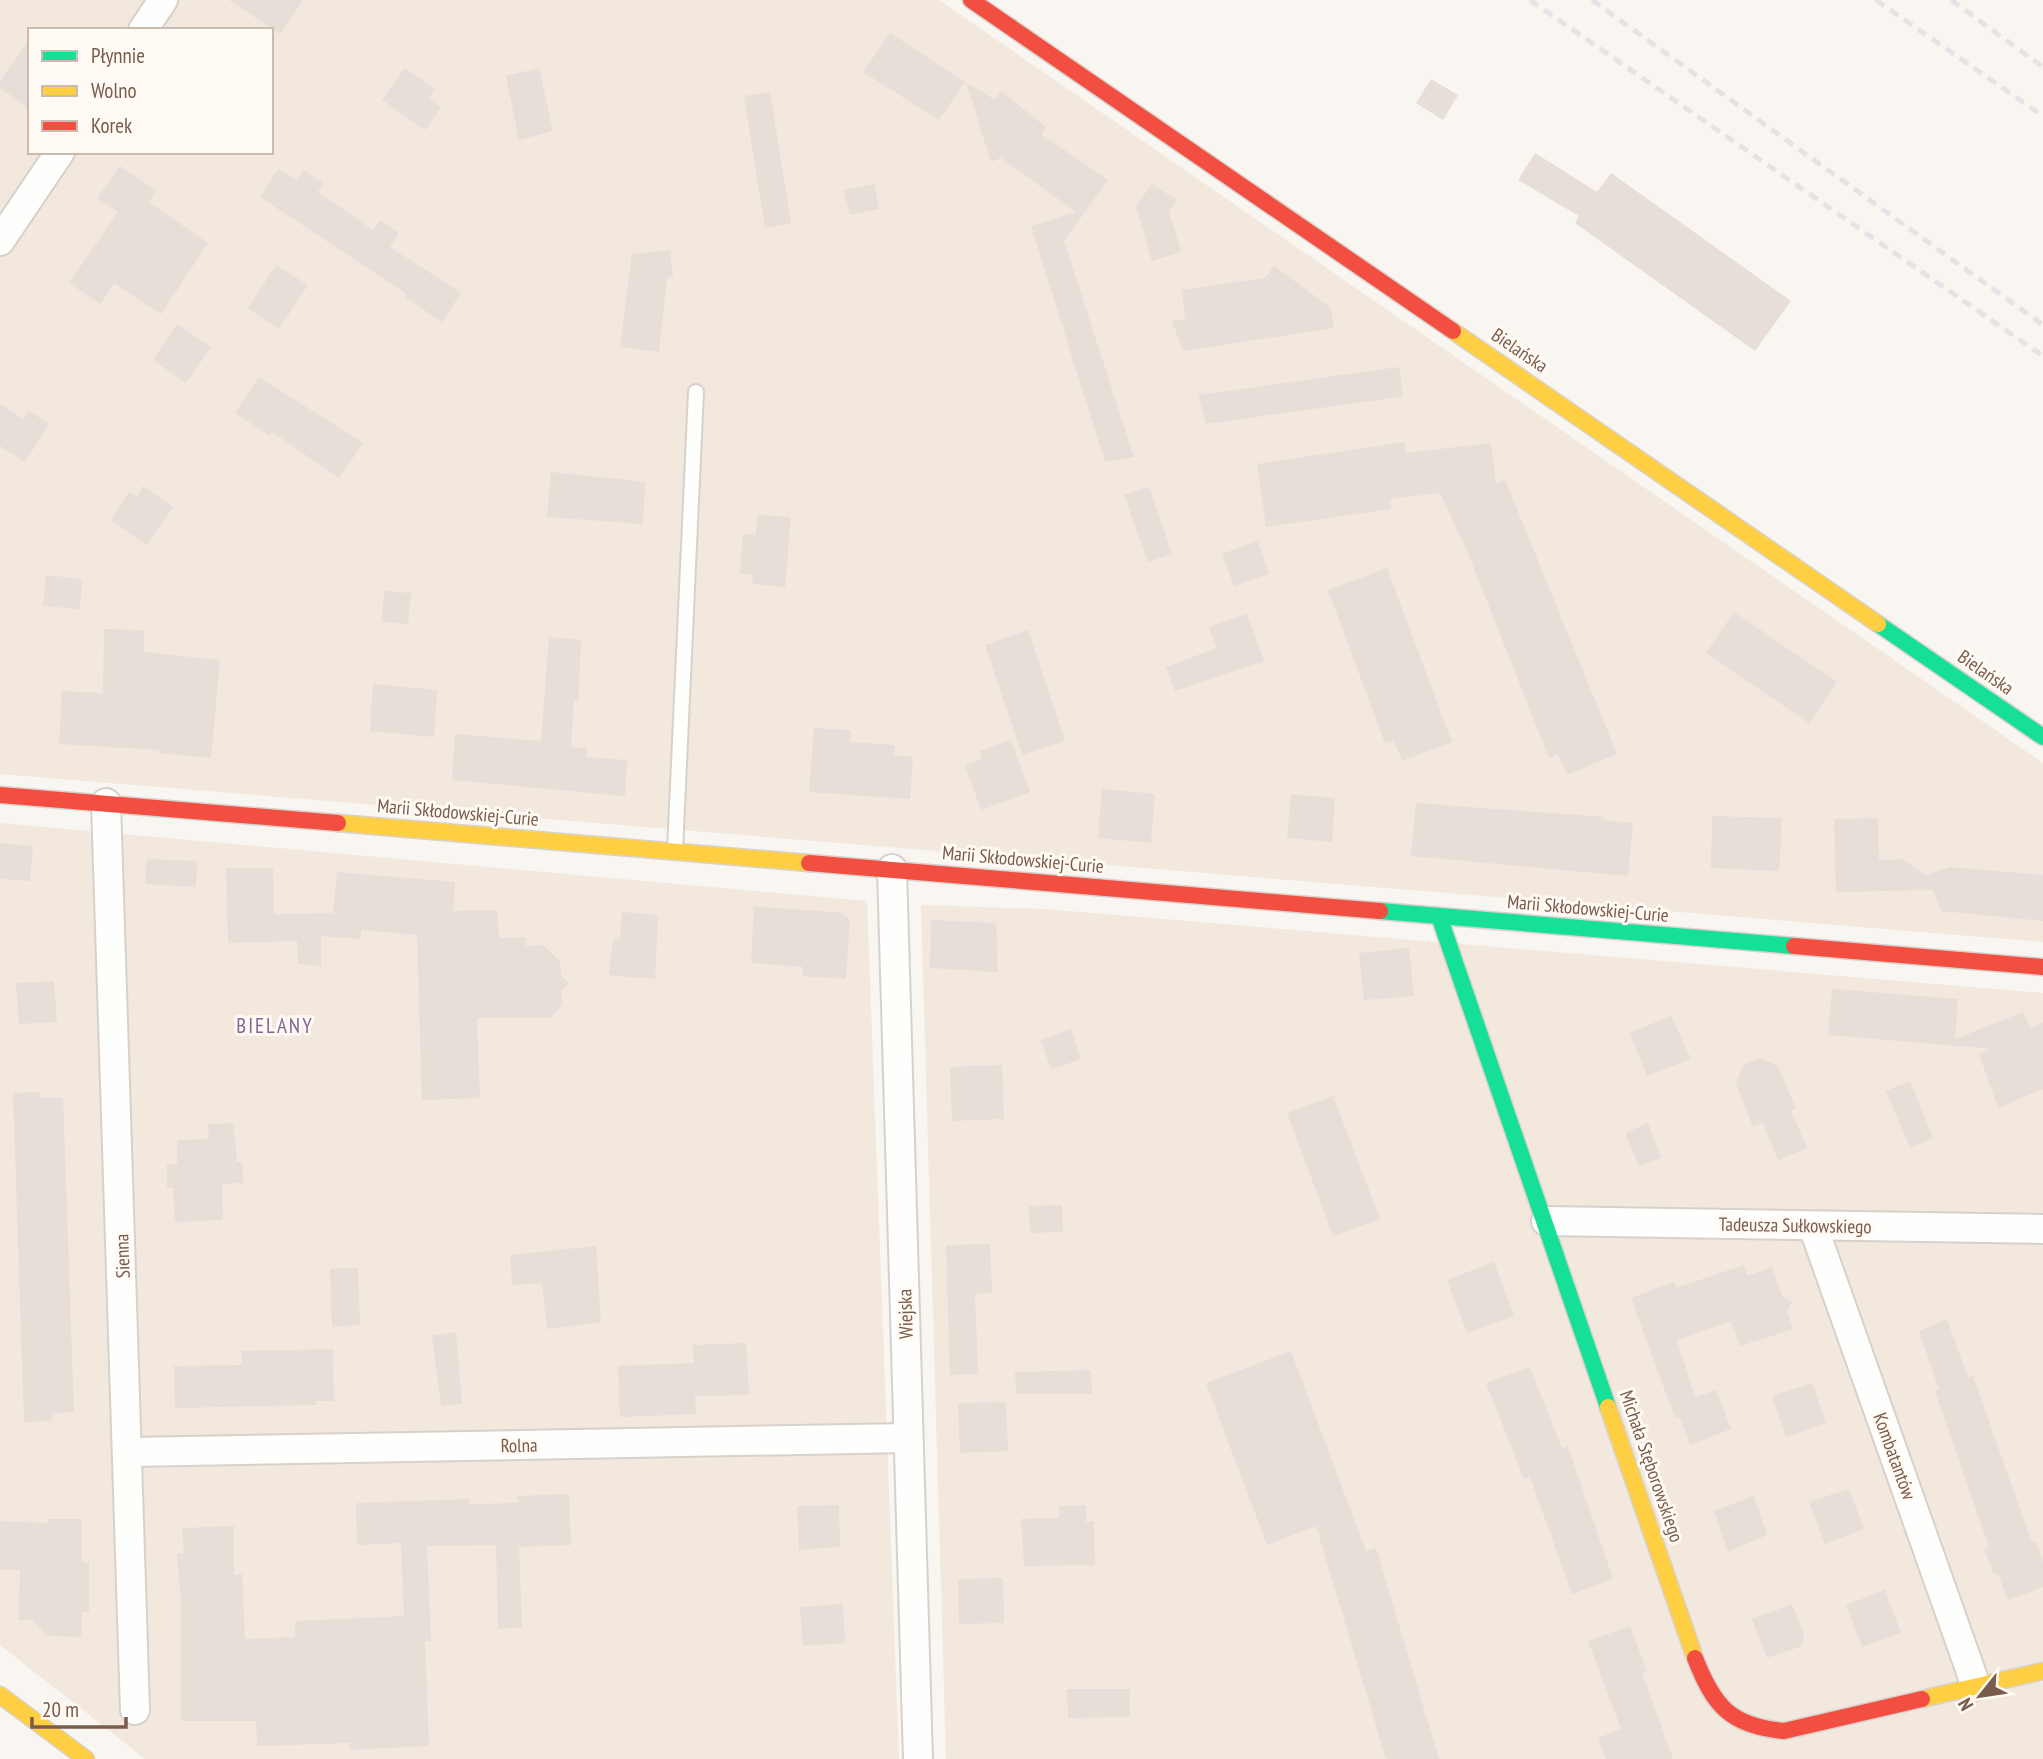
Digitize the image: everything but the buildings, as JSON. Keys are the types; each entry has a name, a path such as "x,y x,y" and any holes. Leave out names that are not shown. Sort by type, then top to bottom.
{"street":[{"path":"144,28 163,0"},
{"name":"Bielańska","path":"971,0 2043,737"},
{"path":"0,241 59,154"},
{"name":"Marii Skłodowskiej-Curie","path":"0,794 2043,967"},
{"name":"Sienna","path":"106,803 129,1452 135,1710"},
{"name":"Wiejska","path":"892,869 918,1759"},
{"name":"Michała Stęborowskiego","path":"1439,916 1696,1661 1721,1709 1746,1727 1784,1731 2043,1671"},
{"name":"Tadeusza Sułkowskiego","path":"1546,1221 2043,1229"},
{"name":"Kombatantów","path":"1813,1226 1976,1686"},
{"name":"Rolna","path":"129,1452 908,1438"},
{"path":"0,1695 86,1759"}],"lane":[{"path":"675,852 696,393"}],"shaded area":[{"path":"0,0 939,0 2043,763 2043,942 0,774"},
{"path":"0,823 867,901 899,1759 145,1759 0,1645"},
{"path":"921,905 1045,909 2043,993 2043,1759 946,1759"}],"railway":[{"path":"1530,0 2043,356"},
{"path":"1592,0 2043,325"},
{"path":"1876,0 2043,116"},
{"path":"1951,0 2043,67"}],"traffic: fast":[{"path":"1878,624 2043,737"},
{"path":"1380,911 1794,946"},
{"path":"1439,916 1608,1407"}],"traffic: slow":[{"path":"1453,331 1878,624"},
{"path":"338,823 809,863"},
{"path":"1608,1407 1695,1658"},
{"path":"1922,1699 2043,1671"},
{"path":"0,1695 86,1759"}],"traffic: jam":[{"path":"971,0 1453,331"},
{"path":"0,795 338,823"},
{"path":"809,863 1380,911"},
{"path":"1794,946 2043,967"},
{"path":"1695,1658 1709,1689 1727,1711 1738,1719 1766,1728 1784,1731 1922,1699"}],"district":[{"name":"BIELANY","path":"275,1026"}]}
